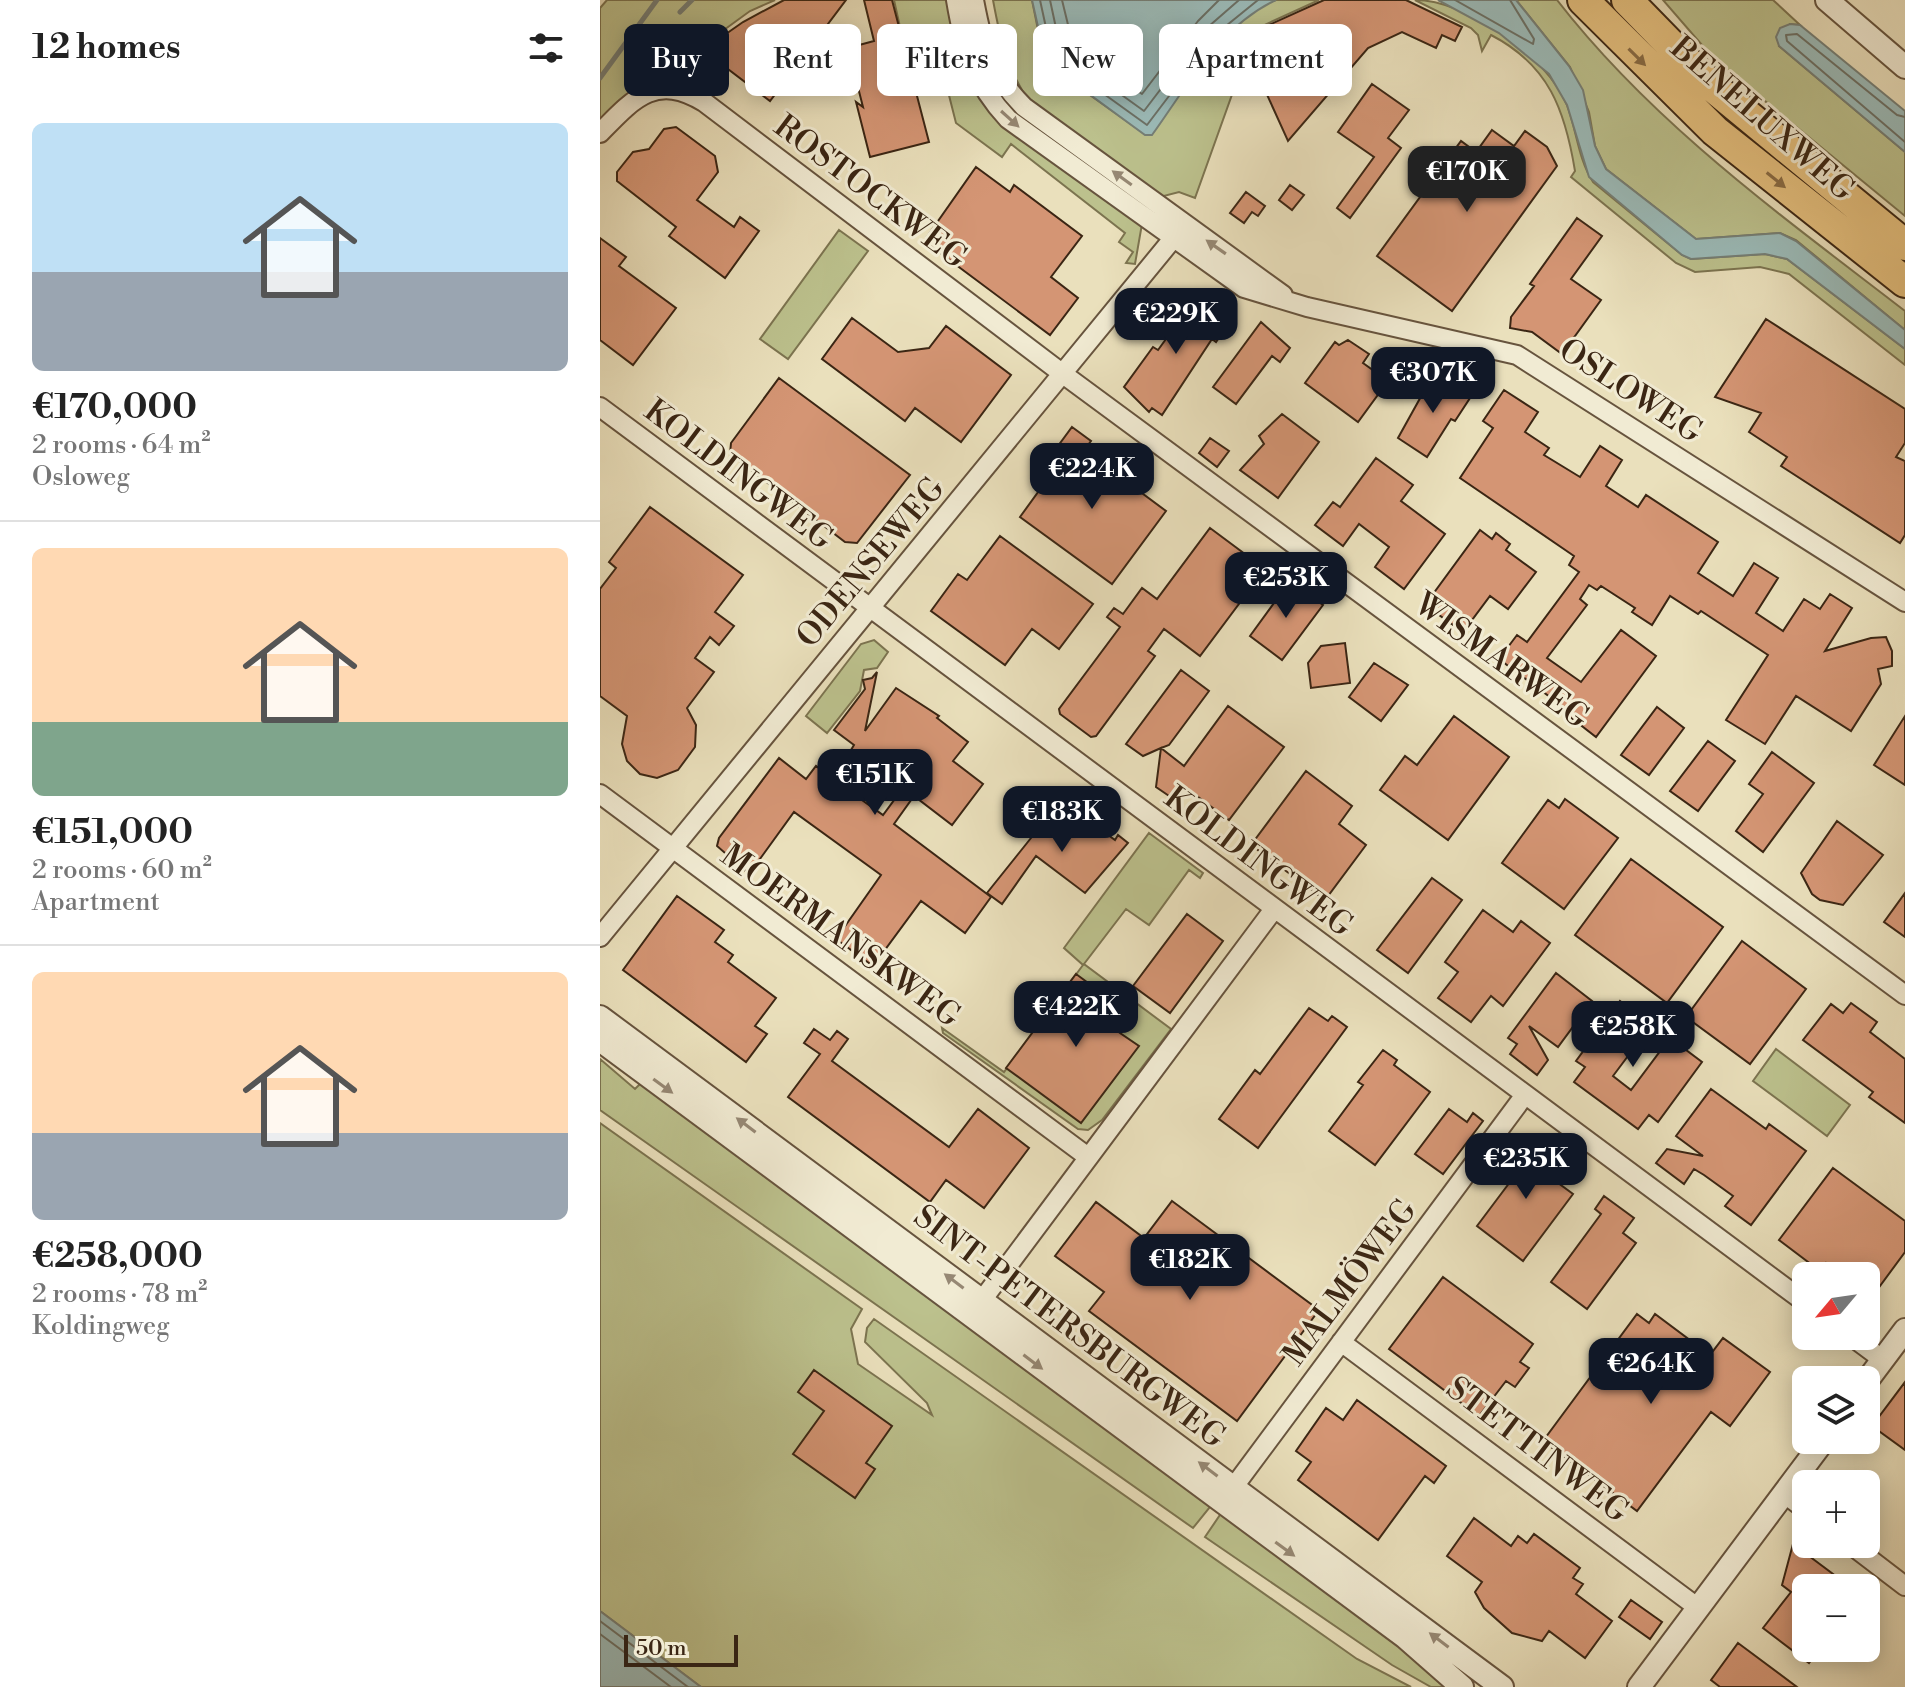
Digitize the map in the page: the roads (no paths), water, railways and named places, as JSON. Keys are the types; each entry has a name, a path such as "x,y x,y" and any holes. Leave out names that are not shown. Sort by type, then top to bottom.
{"highway":[{"name":"BENELUXWEG","path":"1583,0 1715,131 1905,282"},
{"name":"BENELUXWEG","path":"1627,0 1708,83 1905,245"}],"street":[{"name":"OSLOWEG","path":"956,0 967,57 978,81 1008,119 1179,231 1293,302 1517,355 1905,602"},
{"name":"OSLOWEG","path":"974,0 986,57 1005,87 1031,113 1179,231"},
{"path":"1827,0 1905,67"},
{"name":"ROSTOCKWEG","path":"600,133 643,95 656,88 669,87 691,95 1063,374"},
{"name":"ODENSEWEG","path":"600,937 1179,231"},
{"name":"WISMARWEG","path":"1063,374 1905,995"},
{"name":"KOLDINGWEG","path":"600,407 1792,1293"},
{"path":"600,794 673,848"},
{"name":"MOERMANSKWEG","path":"673,848 1088,1157"},
{"path":"976,1308 1274,909"},
{"name":"SINT-PETERSBURGWEG","path":"600,1017 976,1308"},
{"name":"SINT-PETERSBURGWEG","path":"600,1040 976,1308 1228,1495 1502,1687"},
{"name":"MALMÖWEG","path":"1228,1495 1524,1096"},
{"path":"1877,1366 1905,1330"},
{"name":"STETTINWEG","path":"1341,1342 1697,1607"},
{"path":"1870,1350 1882,1359"},
{"path":"1639,1687 1814,1454"},
{"path":"1785,1494 1792,1499"},
{"name":"SINT-PETERSBURGWEG","path":"1228,1495 1405,1637 1462,1687"},
{"path":"1868,1558 1905,1586"}],"water":[{"path":"1032,0 1276,0 1239,24 1159,24 1159,96 1179,96 1152,135 1145,135 1092,96 1143,96 1143,24 1037,24"},
{"path":"1438,0 1516,0 1569,66 1583,90 1595,146 1606,169 1696,239 1780,233 1796,241 1905,330 1905,349 1787,259 1765,254 1691,259 1682,255 1589,177 1567,105 1549,74 1499,33"},
{"path":"1790,24 1800,25 1905,111 1905,152 1779,46 1776,37 1780,28"},
{"path":"600,1611 701,1687 600,1687"}],"waterway":[{"path":"600,78 657,0"},
{"path":"680,12 692,0"}]}
